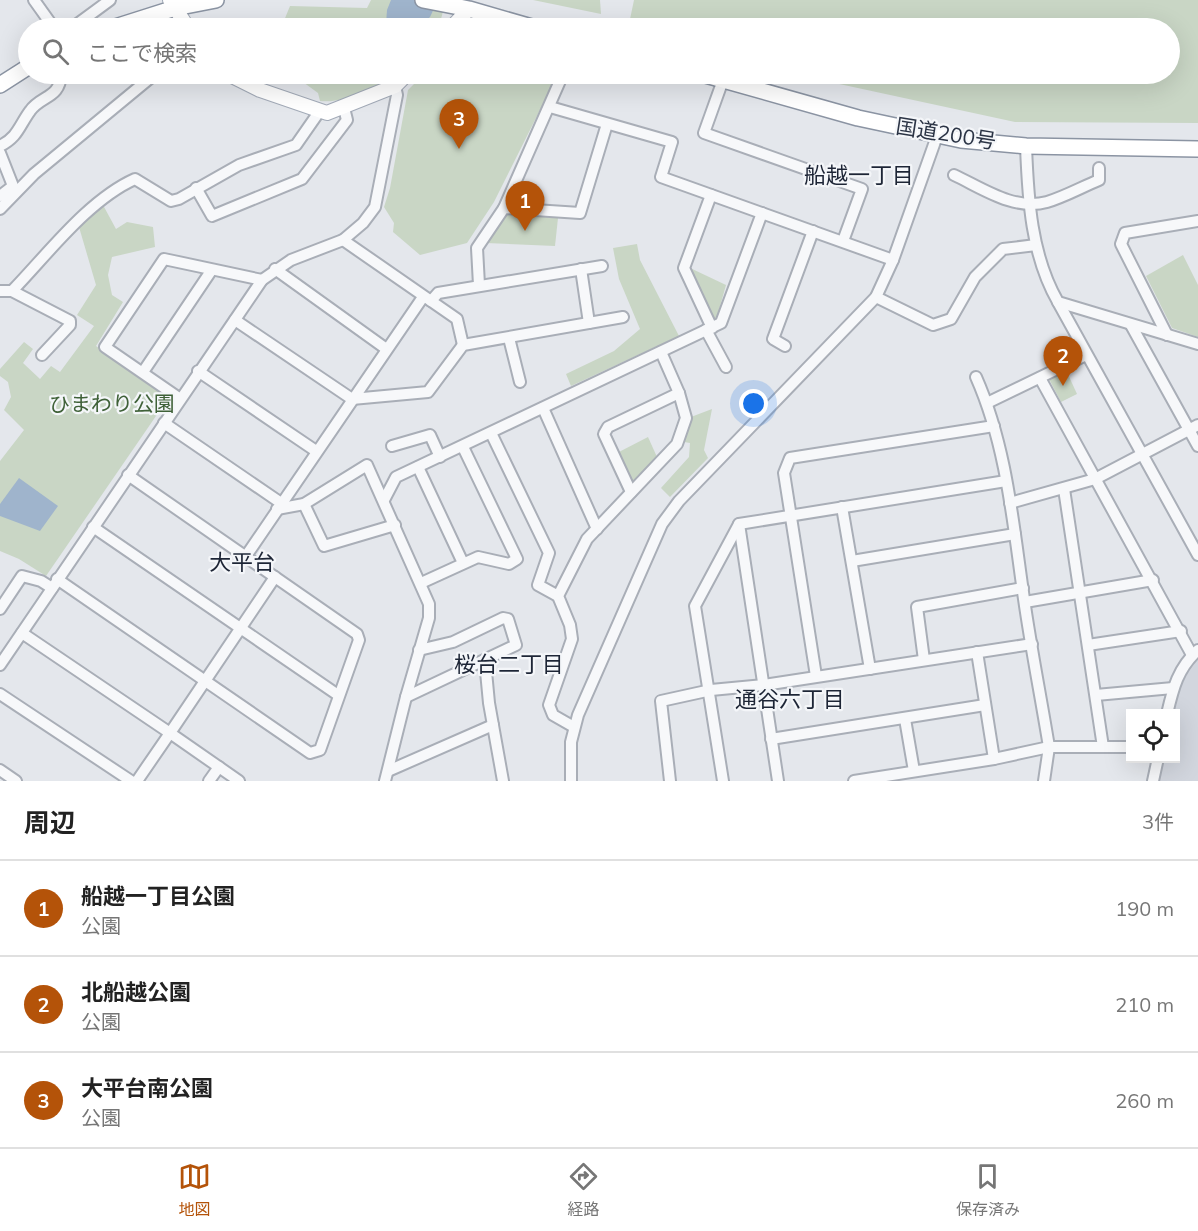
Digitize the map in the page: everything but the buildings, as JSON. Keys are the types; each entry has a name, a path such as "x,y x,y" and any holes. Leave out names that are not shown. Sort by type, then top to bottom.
{"highway":[{"path":"137,18 173,4 216,0"},
{"path":"423,0 473,4 509,18"},
{"path":"0,85 18,73"},
{"name":"国道200号","path":"737,84 858,118 937,136 1026,146 1198,149"}],"main road":[{"path":"173,4 182,18"},
{"path":"460,18 473,4"},
{"path":"248,84 319,112 336,112 395,86"}],"street":[{"path":"34,0 47,18"},
{"path":"82,18 95,4 110,0"},
{"path":"0,146 11,141 20,130 30,110 56,92 58,84"},
{"path":"0,208 34,174 143,84"},
{"path":"479,285 477,248 504,208 559,84"},
{"path":"722,84 704,133 861,189 843,241"},
{"path":"0,665 262,280 291,260 343,240 363,223 375,207 397,94 395,86"},
{"path":"550,107 672,142 661,177 893,260"},
{"path":"196,188 212,216 302,179 347,120 344,108"},
{"path":"12,291 84,215 126,183 135,179 139,180 171,201 239,165 296,145 319,112"},
{"path":"504,208 580,213 607,124"},
{"path":"571,781 569,763 574,727 662,524 680,501 876,297 893,260 937,136"},
{"path":"1026,146 1028,204 1036,245 1047,282 1198,555"},
{"path":"0,153 13,186 0,196"},
{"path":"954,175 1012,202 1028,204 1046,202 1099,180 1100,168"},
{"path":"711,195 684,268 726,367"},
{"path":"384,500 396,477 721,323 762,213"},
{"path":"1167,335 1121,244 1125,233 1198,221"},
{"path":"785,346 772,339 813,231"},
{"path":"343,240 457,319 463,345"},
{"path":"876,297 933,325 951,320 975,277 1004,249 1036,245"},
{"path":"180,398 105,347 164,259 211,271 262,280"},
{"path":"246,556 385,348 427,299 438,293 479,285 602,266"},
{"path":"581,269 589,322"},
{"path":"275,270 385,348"},
{"path":"143,372 211,271"},
{"path":"0,291 12,291 70,321 70,326 42,355"},
{"path":"1059,302 1198,344"},
{"path":"235,320 352,399 428,392 463,345 623,317"},
{"path":"1131,325 1194,428 1198,446"},
{"path":"509,338 520,382"},
{"path":"558,596 587,539 677,444 686,418 679,393 661,352"},
{"path":"987,403 1086,355"},
{"path":"198,371 316,451"},
{"path":"976,377 994,426 1010,503 1050,747 1044,781"},
{"path":"1040,378 1195,653 1175,678 1168,709"},
{"path":"631,492 604,434 608,427 679,393"},
{"path":"543,408 597,529"},
{"path":"164,423 279,506 304,504 367,465 429,604 429,618 418,650 387,776"},
{"path":"816,676 784,473 790,458 994,426"},
{"path":"1010,503 1095,479 1194,428"},
{"path":"491,433 549,553 538,585 558,596 570,625 572,639 549,705 553,715 574,727"},
{"path":"392,446 430,435 440,457"},
{"path":"421,583 478,556 509,564 517,559 463,447"},
{"path":"418,467 463,563"},
{"path":"0,609 22,576 55,584 205,681 310,753 320,750 359,640 357,634 128,475"},
{"path":"739,524 1006,481"},
{"path":"1064,489 1103,747"},
{"path":"304,504 324,546 395,525"},
{"path":"842,507 870,669"},
{"path":"739,524 778,781"},
{"path":"723,781 711,690 695,606 739,524"},
{"path":"93,527 338,695"},
{"path":"852,561 1015,534"},
{"path":"137,781 275,577"},
{"path":"1025,602 1153,580"},
{"path":"924,660 916,607 1023,588"},
{"path":"406,697 516,645 508,619 503,618 453,642 418,650"},
{"path":"1088,645 1181,631"},
{"path":"22,633 239,781"},
{"path":"670,781 661,700 711,690 764,685 1032,644"},
{"path":"977,652 994,759"},
{"path":"485,661 503,781"},
{"path":"1096,695 1173,688"},
{"path":"0,694 131,781"},
{"path":"771,739 985,705"},
{"path":"906,719 915,771"},
{"path":"387,776 493,725"},
{"path":"854,781 994,759 1050,747 1126,747"},
{"path":"1153,781 1157,763"},
{"path":"209,781 219,767"},
{"path":"0,770 16,781"}],"shaded area":[{"path":"1198,658 1198,781 1153,781 1158,763 1180,763 1180,709 1172,709 1184,674"}],"green space":[{"path":"371,0 446,0 441,18 285,18 290,6 367,8"},
{"path":"533,0 600,0 601,14"},
{"path":"634,0 1198,0 1198,123 1015,122 839,84 1180,84 1180,18 630,18"},
{"path":"306,84 381,84 340,100 320,101 318,93"},
{"path":"414,84 553,84 494,202 467,243 420,255 393,232 394,223 384,207 390,188 408,90"},
{"name":"ひまわり公園","path":"103,205 116,229 127,222 153,227 155,247 112,257 108,275 112,295 123,302 96,346 166,396 167,400 46,576 19,559 0,551 0,461 24,430 4,410 11,397 8,382 0,376 0,369 24,342 33,349 23,363 40,379 51,366 60,372 94,326 77,315 96,285 79,227 86,217"},
{"path":"506,214 558,218 555,246 486,243"},
{"path":"637,244 640,260 679,336 571,386 566,374 614,351 640,329 619,279 613,248"},
{"path":"1183,255 1198,285 1198,337 1172,328 1146,276"},
{"path":"688,267 726,285 717,317 713,320"},
{"path":"1066,370 1077,394 1061,402 1049,379"},
{"path":"712,409 704,450 708,458 670,497 661,488 689,457 690,443 684,442 691,417"},
{"path":"648,437 657,457 632,484 617,453"}],"water":[{"path":"391,0 438,0 429,18 386,18"},
{"path":"19,478 58,506 40,531 0,516 0,504"}],"place":[{"name":"大平台南公園","path":"459,149"},
{"name":"船越一丁目公園","path":"525,231"},
{"name":"北船越公園","path":"1063,386"}],"district":[{"name":"船越一丁目","path":"859,175"},
{"name":"大平台","path":"242,562"},
{"name":"桜台二丁目","path":"509,664"},
{"name":"通谷六丁目","path":"790,699"}]}
